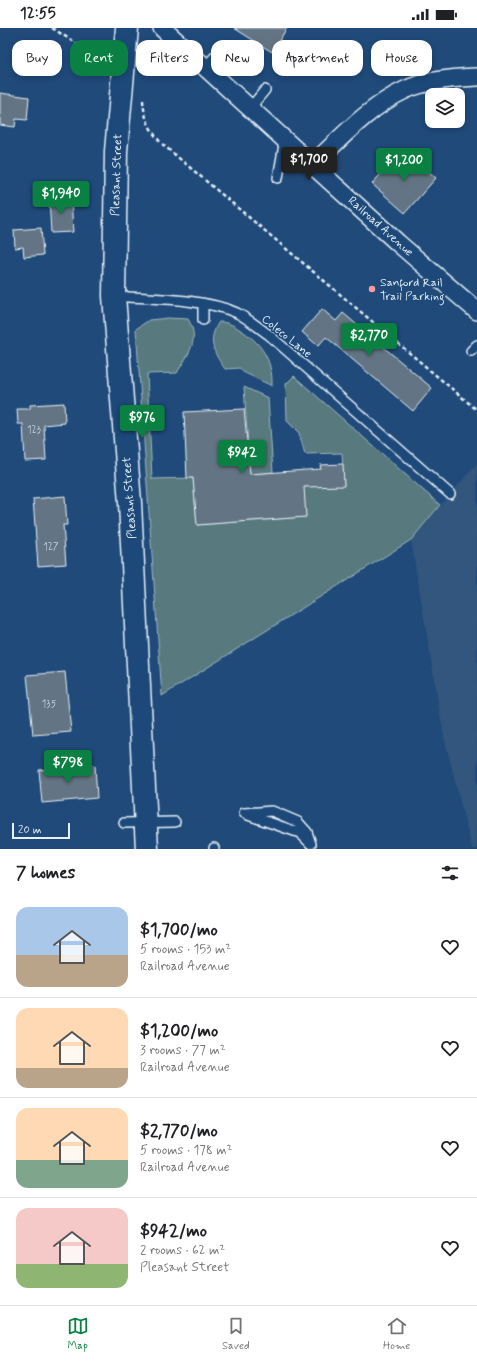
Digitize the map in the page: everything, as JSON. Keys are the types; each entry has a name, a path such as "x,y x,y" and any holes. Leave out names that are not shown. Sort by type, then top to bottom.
{"main road":[{"name":"Pleasant Street","path":"127,28 116,151 114,296 130,504 147,822 147,849"}],"street":[{"name":"Railroad Avenue","path":"162,28 477,311"},
{"path":"312,164 370,112 406,89 457,78 477,77"}],"lane":[{"path":"205,67 211,61"},
{"path":"250,108 265,90"},
{"path":"278,178 285,139"},
{"name":"Coleco Lane","path":"114,296 177,300 237,313 268,334 450,494"},
{"path":"204,305 204,320"},
{"path":"272,812 298,822 307,832 311,844 300,833 244,813 272,812"},
{"path":"124,823 175,822"}],"path":[{"path":"161,143 477,410"}],"shaded area":[{"path":"477,463 477,849 472,849 444,737 411,540"}],"green space":[{"path":"168,318 188,319 192,327 193,340 192,347 177,373 147,374 152,479 193,478 197,525 305,517 303,487 344,485 342,453 305,454 299,433 287,421 286,384 294,376 440,505 411,540 162,696 136,329 149,320"},
{"path":"219,322 232,325 247,334 259,346 268,360 272,377 272,386 243,372 240,368 225,369 217,357 212,340 215,328"},
{"path":"244,387 268,398 273,472 250,474"}],"building":[{"path":"234,28 287,28 280,40 272,40 272,52 264,47 264,40 253,40"},
{"path":"0,93 29,97 27,120 16,119 15,127 0,125"},
{"path":"398,154 409,164 414,158 436,178 405,213 372,184"},
{"path":"71,197 73,232 51,233 49,198"},
{"path":"41,228 43,255 24,257 23,247 15,248 14,230"},
{"path":"322,309 336,321 343,313 432,388 413,411 326,337 318,346 302,332"},
{"path":"64,403 65,423 44,425 46,460 25,461 23,424 18,424 17,409 30,409 30,405"},
{"path":"244,409 250,474 321,469 320,465 343,464 344,486 304,487 306,517 197,525 193,478 187,478 184,412"},
{"path":"65,496 67,525 63,525 66,564 38,566 33,499"},
{"path":"65,672 71,732 33,735 27,675"},
{"path":"95,765 97,798 42,803 39,770"}],"place":[{"name":"Sanford Rail Trail Parking","path":"372,289"}]}
